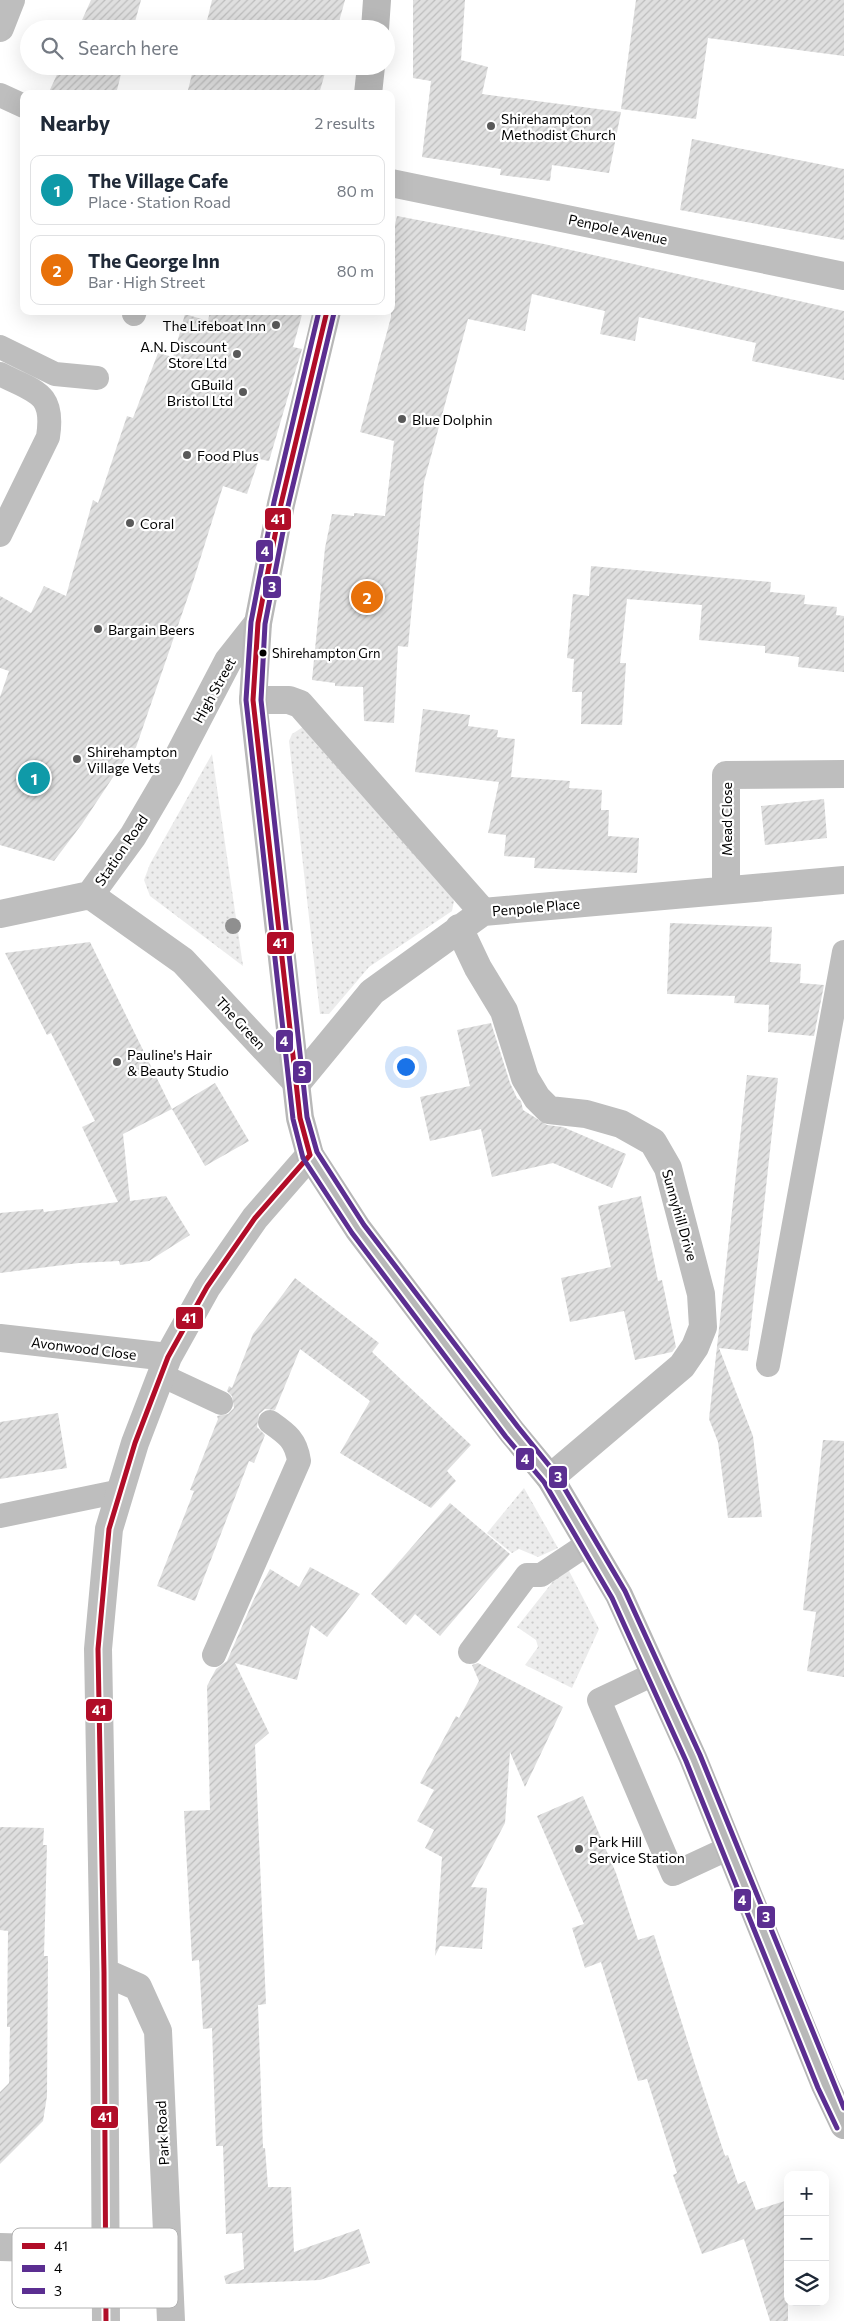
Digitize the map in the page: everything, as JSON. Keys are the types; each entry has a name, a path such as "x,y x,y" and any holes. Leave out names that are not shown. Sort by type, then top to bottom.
{"main road":[{"path":"376,20 377,0"},
{"path":"368,90 370,75"},
{"name":"High Street","path":"258,623 281,504 326,315"},
{"path":"258,623 253,700 300,1118 310,1155 358,1229 512,1432 550,1478 619,1595 656,1673 730,1848 825,2085 844,2125"}],"street":[{"path":"0,28 11,0"},
{"name":"Penpole Avenue","path":"395,184 844,276"},
{"name":"High Street","path":"167,778 228,661 258,623"},
{"path":"253,700 289,700 300,704 483,912"},
{"name":"Mead Close","path":"726,890 726,775 844,774"},
{"name":"Station Road","path":"0,914 90,895 133,836 167,778"},
{"name":"Penpole Place","path":"296,1083 372,992 483,912 844,880"},
{"name":"The Green","path":"90,895 183,961 296,1083"},
{"name":"Sunnyhill Drive","path":"459,928 478,968 504,1011 525,1078 537,1098 549,1110 586,1114 621,1124 653,1142 668,1168 702,1294 703,1327 695,1347 682,1366 550,1478"},
{"path":"106,2228 104,1972 98,1649 109,1529 135,1443 165,1366 207,1287 250,1226 310,1155"},
{"name":"Avonwood Close","path":"0,1338 165,1366"},
{"name":"Park Road","path":"104,1972 138,1987 158,2031 167,2228"},
{"path":"106,2308 106,2321"},
{"name":"Park Road","path":"170,2308 171,2321"}],"lane":[{"path":"0,95 20,104"},
{"path":"0,347 55,374 96,378"},
{"path":"0,374 39,394 46,400 50,410 48,437 0,535"},
{"path":"768,1365 844,952"},
{"path":"165,1366 222,1403"},
{"path":"214,1655 299,1461 297,1448 287,1434 270,1422"},
{"path":"0,1516 121,1491"},
{"path":"470,1652 527,1576 541,1575 589,1543"},
{"path":"656,1673 599,1700 673,1874 730,1848"}],"shaded area":[{"path":"303,727 449,891 454,901 452,911 369,967 329,1014 320,1014 289,741 292,734"},
{"path":"212,754 243,966 150,896 144,880 150,864"},
{"path":"524,1488 558,1548 538,1557 519,1549 512,1553 487,1533"},
{"path":"566,1565 599,1629 572,1688 525,1665 538,1647 536,1640 517,1627"}],"building":[{"path":"91,0 141,0 135,20 82,20"},
{"path":"212,0 345,0 339,20 207,20"},
{"path":"413,0 465,0 461,60 488,67 482,94 621,112 609,173 552,165 550,181 500,175 501,169 422,157 431,81 413,78"},
{"path":"636,0 844,0 844,56 708,38 696,119 621,109"},
{"path":"57,75 121,75 117,90 50,90"},
{"path":"192,75 324,75 320,90 188,90"},
{"path":"692,139 844,169 844,240 680,210"},
{"path":"397,216 544,244 844,311 844,380 752,361 756,343 639,317 635,341 600,334 605,311 532,294 525,331 468,319 424,482 408,647 398,646 394,723 364,721 363,687 335,686 335,683 312,680 325,548 332,514 354,516 354,513 385,516 394,441 360,432 391,315 395,315 395,225"},
{"path":"185,315 208,321 209,315 302,315 293,347 302,349 269,461 259,459 247,494 223,486 193,582 132,759 125,759 82,824 54,861 0,845 0,697 9,671 0,668 0,596 31,613 44,586 66,596 93,500 98,503 127,416 133,418 158,353 173,357"},
{"path":"591,566 771,582 770,592 805,595 804,604 837,607 836,615 844,616 844,672 798,667 799,657 765,653 765,646 699,640 702,605 627,599 620,663 626,663 622,725 581,724 582,692 572,692 574,659 567,658 573,594 589,596"},
{"path":"423,709 470,715 468,726 498,730 497,737 515,739 511,777 570,781 569,788 602,790 601,810 609,810 608,836 639,838 637,873 534,868 535,858 504,856 506,835 488,833 499,782 415,772"},
{"path":"824,799 827,838 765,845 761,806"},
{"path":"670,923 772,927 770,962 801,964 800,983 824,985 814,1036 768,1032 769,1005 734,1003 735,996 667,994"},
{"path":"90,942 172,1109 123,1134 130,1201 166,1196 190,1235 149,1261 120,1265 119,1261 79,1263 0,1273 0,1213 43,1209 44,1212 118,1202 82,1127 95,1121 51,1033 47,1035 5,953"},
{"path":"491,1023 510,1083 517,1098 521,1101 523,1110 547,1125 563,1127 626,1154 612,1188 553,1163 492,1177 481,1129 430,1141 420,1097 470,1086 457,1030"},
{"path":"747,1075 778,1078 748,1351 719,1348 753,1436 762,1517 728,1518 718,1442 709,1419"},
{"path":"215,1083 249,1141 205,1166 172,1109"},
{"path":"641,1196 658,1281 662,1280 676,1347 672,1352 635,1360 624,1311 570,1322 561,1278 611,1267 598,1206"},
{"path":"295,1278 379,1343 372,1352 471,1445 447,1471 456,1481 431,1508 340,1453 370,1401 300,1349 275,1410 265,1409 259,1414 257,1427 265,1435 254,1463 249,1461 195,1601 157,1586 194,1491 190,1490 218,1419 217,1416 228,1414 234,1408 232,1396 227,1391 229,1386 232,1388 253,1334"},
{"path":"58,1413 67,1468 0,1479 0,1422"},
{"path":"823,1440 844,1441 844,1677 807,1671 816,1612 803,1610"},
{"path":"450,1503 510,1554 440,1636 415,1614 406,1625 371,1594"},
{"path":"310,1567 360,1594 327,1637 311,1625 297,1680 235,1663 269,1733 255,1745 266,2004 258,2005 263,2148 265,2148 268,2187 291,2187 294,2252 359,2229 370,2263 320,2280 226,2284 224,2276 244,2269 242,2233 226,2234 223,2146 216,2146 212,2028 203,2029 199,1960 192,1961 184,1811 210,1810 207,1686 216,1669 227,1661 253,1601 270,1569 299,1587"},
{"path":"478,1663 563,1707 525,1787 510,1752 505,1823 471,1887 487,1888 482,1949 440,1946 435,1956 442,1857 425,1848 434,1830 417,1821 434,1790 420,1783 456,1716 459,1718 479,1681 472,1665"},
{"path":"583,1796 616,1873 638,1940 654,1935 725,2156 728,2155 738,2184 745,2181 756,2210 784,2201 784,2306 788,2306 788,2321 770,2321 744,2239 702,2254 673,2175 677,2173 647,2079 638,2081 601,1962 585,1968 572,1928 584,1924 537,1816"},
{"path":"0,1827 44,1828 43,1845 47,1845 44,1956 48,1956 47,2096 43,2121 0,2164 0,2092 9,2083 10,2027 7,2027 8,1931 0,1930"}],"transit line":[{"name":"4","path":"318,315 274,502 251,622 246,700 293,1119 303,1158 352,1233 506,1437 544,1482 612,1598 686,1761 818,2088 837,2128"},
{"name":"41","path":"310,1155 300,1118 253,700 258,623 281,504 326,315"},
{"name":"3","path":"334,315 288,506 265,624 261,700 307,1117 317,1152 364,1225 556,1474 625,1591 700,1755 844,2108"},
{"name":"41","path":"105,2228 104,1972 98,1649 109,1529 135,1443 168,1357 207,1287 255,1218 310,1155"},
{"name":"41","path":"106,2308 106,2321"}],"place":[{"name":"Shirehampton Methodist Church","path":"491,126"},
{"name":"The Lifeboat Inn","path":"276,325"},
{"name":"A.N. Discount Store Ltd","path":"237,354"},
{"name":"GBuild Bristol Ltd","path":"243,392"},
{"name":"Blue Dolphin","path":"402,419"},
{"name":"Food Plus","path":"187,455"},
{"name":"Coral","path":"130,523"},
{"name":"The George Inn","path":"367,597"},
{"name":"Bargain Beers","path":"98,629"},
{"name":"Shirehampton Grn","path":"263,653"},
{"name":"Shirehampton Village Vets","path":"77,759"},
{"name":"The Village Cafe","path":"34,778"},
{"name":"Pauline's Hair & Beauty Studio","path":"117,1062"},
{"name":"Park Hill Service Station","path":"579,1849"}]}
